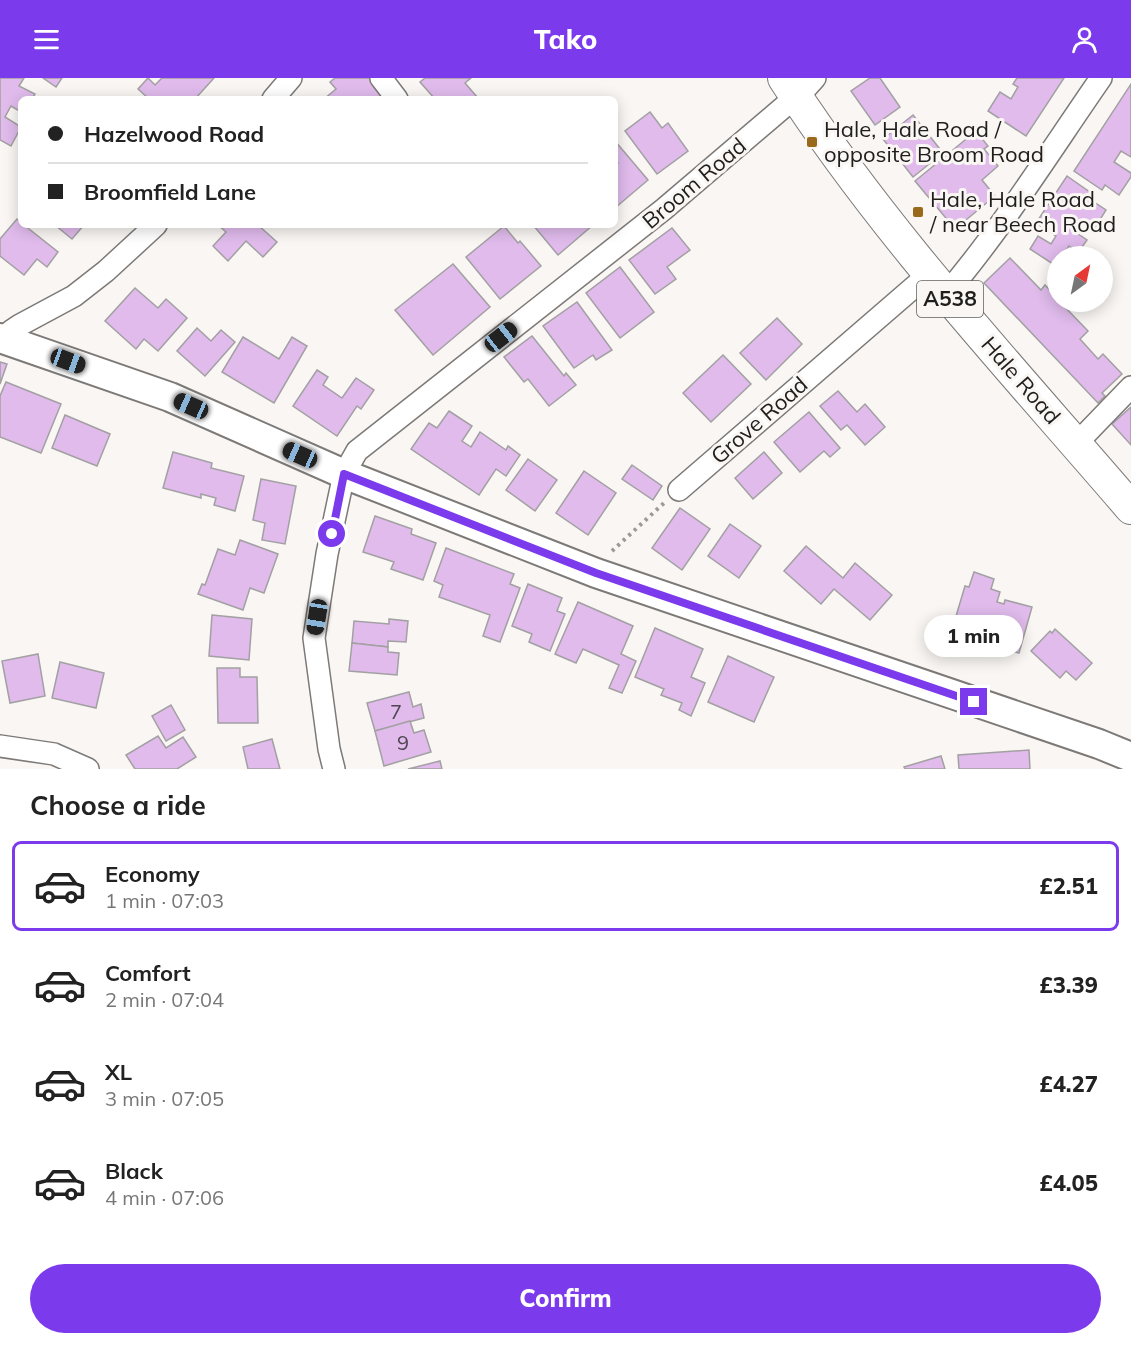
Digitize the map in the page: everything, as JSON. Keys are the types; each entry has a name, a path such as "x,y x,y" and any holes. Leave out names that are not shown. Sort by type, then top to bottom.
{"main road":[{"name":"Hale Road","path":"798,84 856,181 938,284 1131,508"},
{"path":"4,339 170,397 344,474 596,573 1099,744 1131,757"}],"street":[{"path":"276,96 291,78"},
{"path":"381,78 395,96"},
{"name":"Grove Road","path":"678,490 938,284 1013,205 1101,78"},
{"name":"Broom Road","path":"344,474 357,451 664,209 798,84"},
{"path":"4,339 20,325 74,296 106,271 153,228"},
{"path":"1076,444 1131,387"},
{"path":"334,769 328,749 314,638 327,554 344,474"},
{"path":"0,746 54,754 88,769"}],"path":[{"path":"596,573 605,558 678,490"}],"building":[{"path":"0,78 24,78 19,86 35,94 34,96 18,96 18,110 11,106 5,117 18,125 18,133 11,146 0,140"},
{"path":"43,78 62,78 56,87"},
{"path":"148,78 155,85 162,78 214,78 198,96 146,96 138,89"},
{"path":"335,78 372,78 387,96 328,96 336,89 330,82"},
{"path":"425,78 471,78 465,83 476,96 432,96 420,82"},
{"path":"870,78 880,78 900,107 875,125 851,91"},
{"path":"1017,78 1064,78 1026,136 988,111 1000,92 1011,99 1018,87 1013,84"},
{"path":"1131,84 1131,157 1121,151 1114,162 1131,173 1131,177 1119,195 1105,185 1102,190 1074,171"},
{"path":"650,112 662,128 668,123 688,151 657,174 625,131"},
{"path":"913,115 943,153 913,177 883,139"},
{"path":"976,131 988,146 984,149 998,166 982,180 995,196 955,229 915,181"},
{"path":"618,145 648,180 618,205"},
{"path":"1067,176 1094,195 1091,200 1106,210 1093,231 1077,220 1071,229 1087,240 1083,246 1047,246 1047,260 1030,249 1038,236 1051,244 1056,236 1036,223"},
{"path":"17,219 18,228 28,228 58,252 47,267 37,259 24,275 0,256 0,239"},
{"path":"59,228 81,228 72,239"},
{"path":"221,228 261,228 277,242 263,257 246,241 228,261 213,246 226,232"},
{"path":"502,228 506,228 541,266 500,299 466,257"},
{"path":"536,228 590,228 558,255"},
{"path":"672,228 690,250 667,267 676,279 655,294 629,260"},
{"path":"1010,258 1041,290 1045,285 1047,287 1047,312 1070,312 1088,331 1080,339 1098,359 1103,354 1122,374 1102,393 1105,396 1098,403 984,283"},
{"path":"453,264 490,307 433,355 395,310"},
{"path":"620,267 654,312 620,338 586,293"},
{"path":"135,288 158,308 166,299 187,318 158,351 144,339 136,349 105,321"},
{"path":"577,302 612,350 596,360 593,355 574,368 543,326"},
{"path":"777,318 802,344 766,380 740,353"},
{"path":"197,328 211,341 221,330 235,342 205,376 177,351"},
{"path":"532,336 564,376 566,373 576,385 549,406 528,379 524,382 504,357"},
{"path":"243,337 279,359 292,337 307,346 274,403 222,372"},
{"path":"723,355 751,384 711,422 683,393"},
{"path":"0,362 7,364 0,384"},
{"path":"317,370 328,377 323,385 342,398 356,378 374,390 361,409 357,406 337,436 293,406"},
{"path":"6,382 61,404 41,453 0,437 0,396"},
{"path":"838,391 857,412 865,404 885,427 865,445 847,425 841,430 820,406"},
{"path":"1131,407 1131,445 1112,424"},
{"path":"449,411 472,426 462,441 471,447 480,432 506,450 508,446 520,455 506,476 496,469 479,495 411,449 429,423 437,428"},
{"path":"809,412 840,448 830,457 824,451 800,472 774,442"},
{"path":"65,415 110,434 97,466 52,448"},
{"path":"173,452 212,463 211,468 244,476 235,511 214,505 216,498 201,494 201,498 163,488"},
{"path":"764,452 782,473 753,499 735,478"},
{"path":"528,459 557,480 535,511 506,490"},
{"path":"632,465 662,486 653,500 622,479"},
{"path":"584,471 616,493 588,535 556,513"},
{"path":"261,479 296,486 285,544 262,540 265,523 253,520"},
{"path":"680,508 710,529 682,570 652,548"},
{"path":"375,516 412,529 411,534 436,543 423,580 391,569 394,562 363,552"},
{"path":"730,524 761,546 739,578 708,556"},
{"path":"240,540 278,554 264,593 250,588 243,610 198,594 202,584 205,585 218,549 235,555"},
{"path":"806,546 843,578 855,563 892,595 870,620 834,589 821,604 784,571"},
{"path":"446,548 514,574 510,584 520,588 500,642 483,636 490,615 439,597 443,585 434,581"},
{"path":"974,572 994,579 991,589 1000,592 997,602 1004,604 1005,600 1032,607 1019,653 951,633 965,586 969,587"},
{"path":"528,584 562,598 557,611 565,614 550,651 529,642 532,634 512,626"},
{"path":"578,602 633,626 621,654 636,661 622,693 609,688 619,665 583,649 576,663 555,654"},
{"path":"212,615 252,619 249,660 209,656"},
{"path":"389,619 408,621 406,642 388,641 388,647 352,643 354,621 389,624"},
{"path":"655,628 703,649 691,677 705,683 691,716 679,710 682,703 661,695 664,689 635,677"},
{"path":"1055,629 1092,663 1076,680 1066,671 1060,678 1031,651 1050,631 1052,633"},
{"path":"352,643 388,647 388,652 399,653 397,675 349,671"},
{"path":"38,654 45,696 10,703 2,661"},
{"path":"728,656 774,677 754,722 708,702"},
{"path":"60,662 104,673 96,708 52,698"},
{"path":"217,668 240,668 240,677 257,677 258,723 218,723"},
{"path":"409,692 413,707 421,704 424,718 375,731 367,703"},
{"path":"171,705 185,730 166,741 152,716"},
{"path":"410,721 414,733 424,730 431,752 384,766 375,731"},
{"path":"158,736 166,748 183,737 196,757 177,769 135,769 126,755"},
{"path":"272,739 280,769 248,769 243,747"},
{"path":"1029,750 1030,769 959,769 958,755"},
{"path":"941,756 945,769 905,769 904,767"},
{"path":"440,761 442,769 408,769"}],"place":[{"name":"Hale, Hale Road / opposite Broom Road","path":"812,142"},
{"name":"Hale, Hale Road / near Beech Road","path":"918,212"}],"route":[{"path":"332,534 344,474 596,573 974,702"}]}
